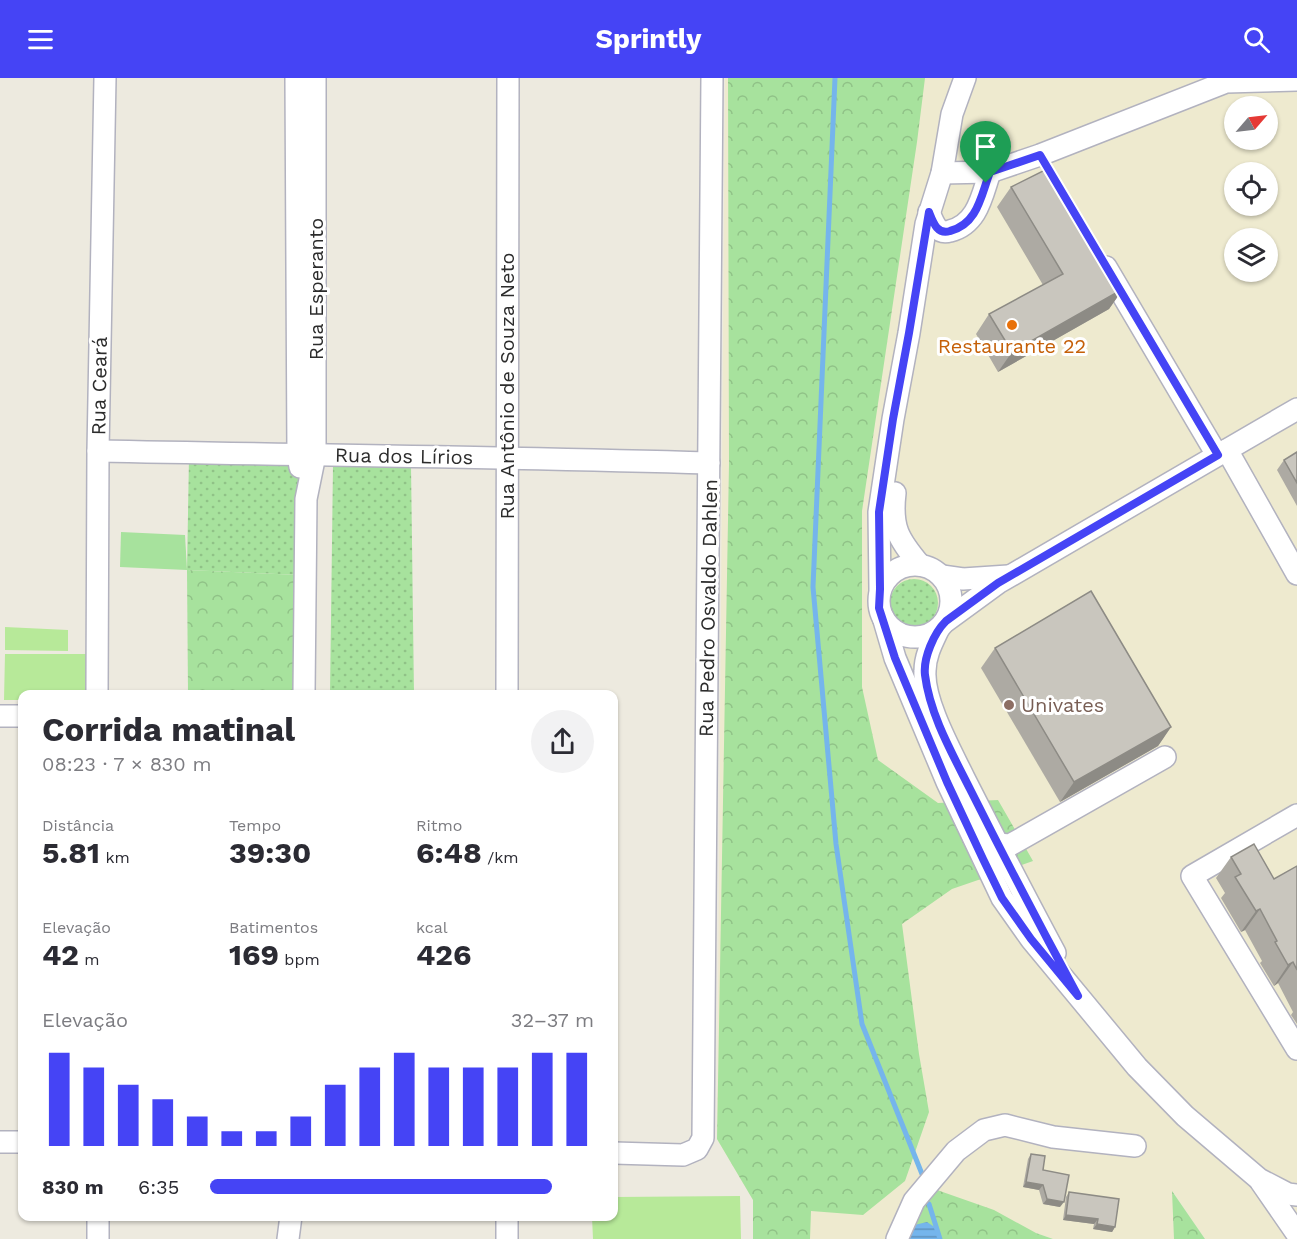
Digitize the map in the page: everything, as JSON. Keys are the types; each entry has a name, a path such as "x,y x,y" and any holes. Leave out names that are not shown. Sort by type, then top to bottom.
{"street":[{"name":"Rua Ceará","path":"97,690 98,451 105,78"},
{"name":"Rua Esperanto","path":"296,78 307,248"},
{"name":"Rua Esperanto","path":"304,690 307,248 315,78"},
{"name":"Rua Antônio de Souza Neto","path":"507,690 508,78"},
{"name":"Rua Pedro Osvaldo Dahlen","path":"618,1153 683,1155 696,1149 703,1137 712,78"},
{"path":"920,565 898,535 892,514 903,419 940,231 952,114 965,78"},
{"path":"977,78 946,172 929,212 879,512 879,598 883,617 895,658 947,782 1002,898 1031,939 1137,1067 1185,1116 1259,1179 1288,1194 1297,1195"},
{"path":"946,172 990,172 1040,155 1226,80 1297,80"},
{"path":"1040,155 1052,175"},
{"path":"929,212 934,225 940,231 957,229 970,220 981,200 990,172"},
{"path":"1093,245 1297,574"},
{"path":"883,617 895,631 913,637 923,636 1011,575 1297,409"},
{"name":"Rua dos Lírios","path":"98,451 507,457 709,463"},
{"path":"880,589 890,573 907,565 920,565 935,570 947,584 951,602 927,656 924,672 930,701 947,742 997,844 1078,996"},
{"path":"942,576 963,579 1011,575"},
{"path":"0,716 18,716"},
{"path":"971,834 997,844 1010,845 1165,757"},
{"path":"1297,815 1192,876 1297,1049"},
{"path":"897,1239 914,1201 956,1151 984,1130 1005,1125 1053,1137 1135,1146"},
{"path":"0,1142 18,1142"},
{"path":"1259,1179 1297,1234"},
{"path":"98,1239 99,1221"},
{"path":"288,1239 290,1221"},
{"path":"507,1221 507,1239"}],"shaded area":[{"name":"Univates","path":"725,78 1297,78 1297,1239 1205,1239 1173,1192 1174,1239 1053,1239 1036,1233 903,1239 753,1239 753,1200 717,1139"}],"green space":[{"path":"728,78 925,78 862,511 862,687 878,760 938,803 998,800 1033,861 952,889 902,924 929,1112 905,1181 863,1215 811,1211 810,1239 753,1239 753,1200 717,1139 729,464"},
{"path":"189,457 299,461 299,575 187,570"},
{"path":"333,466 411,466 414,690 330,690"},
{"path":"121,532 185,535 187,570 120,567"},
{"path":"187,570 299,575 297,690 188,690"},
{"path":"909,579 919,579 934,589 938,603 937,612 928,623 919,627 909,627 894,617 890,608 890,598 900,583"},
{"path":"5,627 68,630 68,651 5,650"},
{"path":"5,654 86,654 87,690 18,690 18,700 4,700"},
{"path":"937,1190 994,1210 1036,1233 1053,1239 903,1239 906,1224"},
{"path":"1172,1191 1205,1239 1174,1239"},
{"path":"740,1196 741,1239 593,1239 592,1221 618,1221 618,1197"}],"water":[{"path":"927,1222 936,1228 942,1239 905,1239 910,1226"}],"building":[{"path":"1051,167 1123,289 1012,352 989,314 1063,274 1011,187"},
{"path":"1297,452 1297,483 1284,460"},
{"path":"1091,591 1171,727 1074,782 995,648"},
{"path":"1254,844 1274,879 1297,866 1297,970 1293,962 1288,965 1260,909 1256,911 1235,877 1241,874 1231,857"},
{"path":"1031,1154 1045,1156 1043,1170 1069,1175 1064,1202 1047,1199 1043,1185 1026,1182"},
{"path":"1069,1192 1119,1199 1115,1227 1097,1224 1098,1219 1066,1215"}],"waterway":[{"path":"835,78 813,587 836,844 862,1024 922,1174"},
{"path":"929,1204 940,1239"}],"place":[{"name":"Restaurante 22","path":"1012,325"},
{"name":"Univates","path":"1009,705"}],"route":[{"path":"1040,155 1218,455 998,583 939,628 927,656 924,672 930,701 947,742 1002,854 1078,996 1031,939 1002,898 947,782 895,658 879,608 879,512 929,212 934,225 940,231 957,229 970,220 981,200 986,183 990,172 1040,155"}]}
